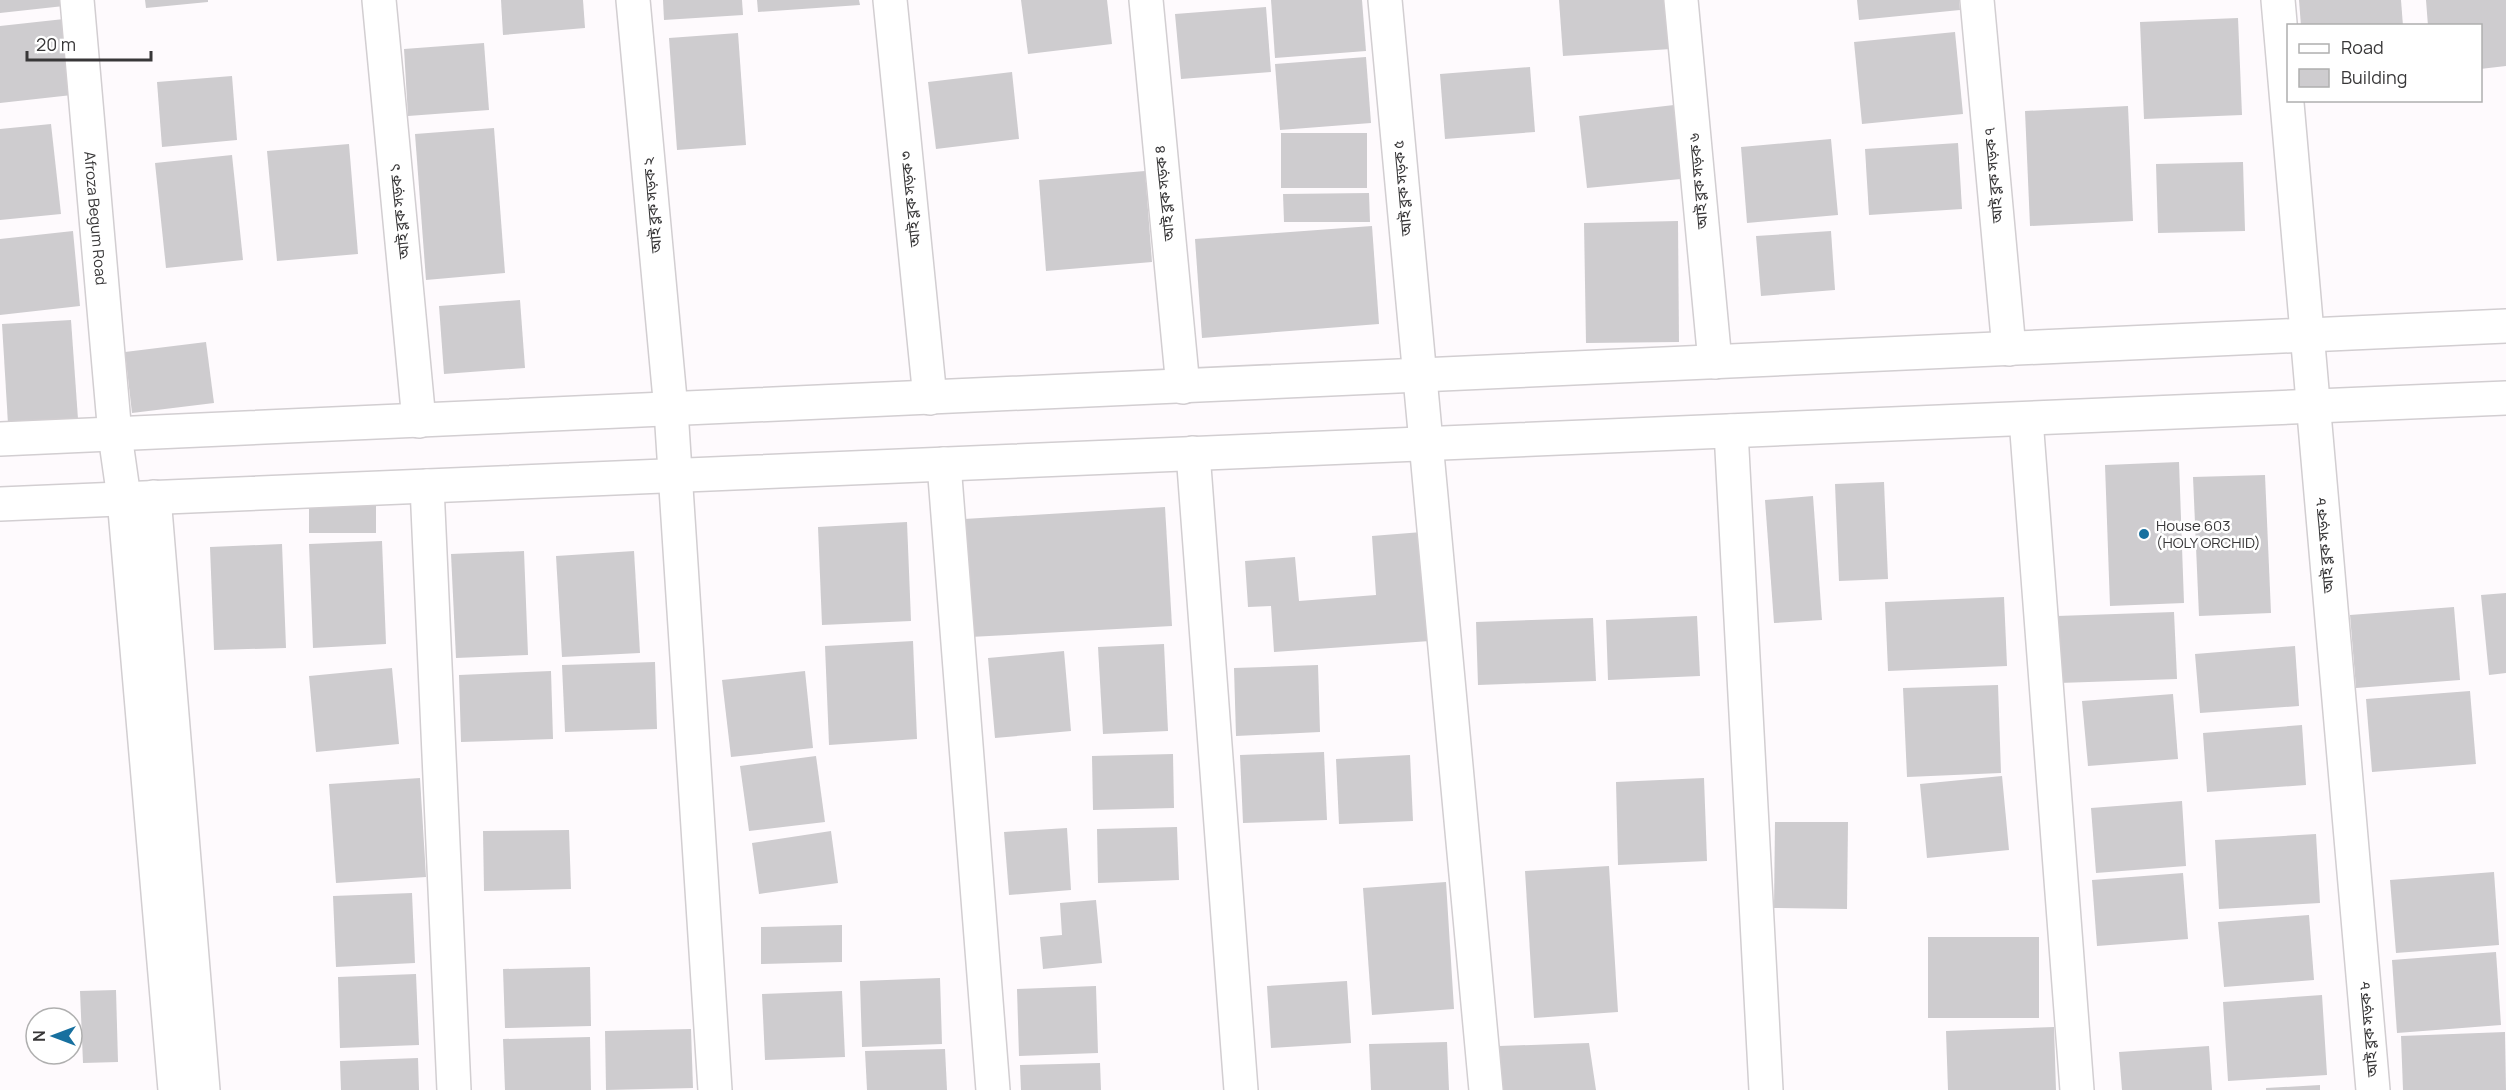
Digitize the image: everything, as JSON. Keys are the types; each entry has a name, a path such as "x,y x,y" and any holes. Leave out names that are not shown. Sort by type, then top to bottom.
{"street":[{"name":"Afroza Begum Road","path":"77,0 115,435 139,498"},
{"name":"আই ব্লক সড়ক ১","path":"379,0 419,421"},
{"name":"আই ব্লক সড়ক ২","path":"633,0 671,410 715,1090"},
{"name":"আই ব্লক সড়ক ৩","path":"890,0 930,398"},
{"name":"আই ব্লক সড়ক ৪","path":"1146,0 1183,387"},
{"name":"আই ব্লক সড়ক ৫","path":"1385,0 1486,1090"},
{"name":"আই ব্লক সড়ক ৬","path":"1681,0 1715,362"},
{"name":"আই ব্লক সড়ক ৭","path":"1977,0 2009,349"},
{"name":"আই ব্লক সড়ক ৮","path":"2278,0 2287,101"},
{"name":"আই ব্লক সড়ক ৮","path":"2287,102 2373,1090"},
{"path":"0,439 2506,326"},
{"path":"0,504 2506,398"},
{"path":"2025,419 2077,1090"},
{"path":"1731,431 1767,1090"},
{"path":"1193,453 1241,1090"},
{"path":"944,464 993,1090"},
{"path":"427,486 454,1090"},
{"path":"139,498 175,1090"},
{"path":"139,498 203,1090"}],"building":[{"path":"0,0 64,0 64,6 0,13"},
{"path":"145,0 208,0 208,2 146,8"},
{"path":"501,0 583,0 585,28 503,35"},
{"path":"663,0 742,0 743,15 664,20"},
{"path":"757,0 859,0 860,5 758,12"},
{"path":"1021,0 1107,0 1112,44 1028,54"},
{"path":"1271,0 1362,0 1366,51 1275,58"},
{"path":"1559,0 1668,0 1671,49 1563,56"},
{"path":"1857,0 1959,0 1960,10 1859,20"},
{"path":"2299,0 2401,0 2403,24 2301,24"},
{"path":"2426,0 2506,0 2506,66 2482,69 2482,24 2428,24"},
{"path":"1266,7 1271,72 1181,79 1175,14"},
{"path":"2238,18 2242,115 2144,119 2140,22"},
{"path":"64,19 72,95 0,103 0,26"},
{"path":"1955,32 1963,114 1862,124 1854,42"},
{"path":"738,33 746,145 677,150 669,38"},
{"path":"484,43 489,110 408,116 404,49"},
{"path":"1366,57 1371,123 1280,130 1275,64"},
{"path":"1530,67 1535,132 1445,139 1440,74"},
{"path":"1012,72 1019,139 936,149 928,82"},
{"path":"232,76 237,140 162,147 157,82"},
{"path":"1674,105 1681,179 1587,188 1579,116"},
{"path":"2128,106 2133,221 2030,226 2025,111"},
{"path":"51,124 61,214 0,220 0,129"},
{"path":"494,128 505,273 426,280 415,134"},
{"path":"1281,133 1367,133 1367,188 1281,188"},
{"path":"1831,139 1838,215 1747,223 1741,147"},
{"path":"1958,143 1962,209 1869,215 1865,149"},
{"path":"349,144 358,254 277,261 267,151"},
{"path":"232,155 243,260 166,268 155,163"},
{"path":"2243,162 2245,231 2158,233 2156,164"},
{"path":"1145,171 1152,262 1046,271 1039,180"},
{"path":"1369,193 1370,222 1284,222 1283,194"},
{"path":"1678,221 1679,342 1586,343 1584,223"},
{"path":"1372,226 1379,324 1202,338 1195,239"},
{"path":"73,231 80,306 0,315 0,239"},
{"path":"1831,231 1835,290 1761,296 1756,236"},
{"path":"520,300 525,368 444,374 439,306"},
{"path":"71,320 78,419 8,424 2,324"},
{"path":"206,342 214,403 132,413 125,352"},
{"name":"House 603 (HOLY ORCHID)","path":"2179,462 2184,603 2110,606 2105,465"},
{"path":"2265,475 2271,613 2199,616 2193,477"},
{"path":"1884,482 1888,579 1839,581 1835,484"},
{"path":"1813,496 1822,620 1774,623 1765,500"},
{"path":"309,501 376,501 376,533 309,533"},
{"path":"1165,507 1172,626 970,637 964,519"},
{"path":"907,522 911,621 822,625 818,527"},
{"path":"1422,532 1430,641 1274,652 1271,606 1248,607 1245,561 1295,557 1299,601 1376,595 1372,536"},
{"path":"382,541 386,644 313,648 309,544"},
{"path":"282,544 286,648 214,650 210,547"},
{"path":"524,551 528,655 456,658 451,554"},
{"path":"634,551 640,653 562,657 556,556"},
{"path":"2506,593 2506,673 2489,675 2481,595"},
{"path":"2004,597 2007,666 1888,671 1885,602"},
{"path":"2454,607 2460,680 2356,688 2350,615"},
{"path":"2174,612 2177,679 2059,683 2057,616"},
{"path":"1697,616 1700,676 1608,680 1606,620"},
{"path":"1593,618 1596,681 1478,685 1476,622"},
{"path":"913,641 917,739 829,745 825,646"},
{"path":"1164,644 1168,731 1103,734 1098,647"},
{"path":"2295,646 2299,706 2200,713 2195,654"},
{"path":"1064,651 1071,731 995,738 988,658"},
{"path":"655,662 657,729 565,732 562,665"},
{"path":"1318,665 1320,732 1236,736 1234,668"},
{"path":"392,668 399,744 316,752 309,676"},
{"path":"551,671 553,739 461,742 459,675"},
{"path":"805,671 813,748 731,757 722,680"},
{"path":"1998,685 2001,773 1907,777 1903,688"},
{"path":"2470,691 2476,764 2372,772 2366,699"},
{"path":"2173,694 2178,759 2088,766 2082,701"},
{"path":"2302,725 2306,785 2207,792 2203,733"},
{"path":"1324,752 1327,820 1243,823 1240,755"},
{"path":"1173,754 1174,808 1093,810 1092,756"},
{"path":"1410,755 1413,821 1339,824 1336,759"},
{"path":"816,756 825,822 749,831 740,766"},
{"path":"2002,776 2009,850 1927,858 1920,784"},
{"path":"420,778 426,877 336,883 329,784"},
{"path":"1704,778 1707,861 1618,865 1616,782"},
{"path":"2182,801 2186,866 2096,873 2091,808"},
{"path":"1775,822 1848,822 1847,909 1774,908"},
{"path":"1177,827 1179,880 1098,883 1097,829"},
{"path":"1067,828 1071,890 1009,895 1004,832"},
{"path":"569,830 571,889 484,891 483,831"},
{"path":"831,831 838,883 759,894 752,843"},
{"path":"2316,834 2320,903 2219,909 2215,840"},
{"path":"1609,866 1618,1012 1534,1018 1525,871"},
{"path":"2494,872 2499,945 2396,953 2390,880"},
{"path":"2183,873 2188,939 2097,946 2092,880"},
{"path":"1446,882 1454,1009 1372,1015 1363,888"},
{"path":"412,893 415,963 336,967 333,896"},
{"path":"1096,900 1102,963 1043,969 1040,937 1062,935 1060,903"},
{"path":"2309,915 2314,980 2224,987 2218,922"},
{"path":"842,925 842,962 761,964 761,927"},
{"path":"1928,937 2039,937 2039,1018 1928,1018"},
{"path":"2496,952 2501,1025 2397,1033 2392,960"},
{"path":"590,967 591,1026 505,1028 503,969"},
{"path":"416,974 419,1045 340,1048 338,977"},
{"path":"940,978 942,1044 862,1047 860,981"},
{"path":"1347,981 1351,1043 1271,1048 1267,986"},
{"path":"1096,986 1098,1053 1019,1056 1017,989"},
{"path":"116,990 118,1062 84,1063 84,1006 81,1006 80,991"},
{"path":"842,991 845,1057 765,1060 762,994"},
{"path":"2322,995 2327,1075 2228,1081 2223,1002"},
{"path":"2054,1027 2056,1090 1948,1090 1946,1031"},
{"path":"691,1029 693,1088 606,1090 605,1031"},
{"path":"2505,1032 2506,1090 2403,1090 2401,1036"},
{"path":"590,1037 591,1090 505,1090 503,1039"},
{"path":"1447,1042 1449,1090 1371,1090 1369,1044"},
{"path":"1589,1043 1596,1090 1503,1090 1499,1046"},
{"path":"2209,1046 2212,1090 2122,1090 2119,1052"},
{"path":"945,1049 947,1090 867,1090 865,1051"},
{"path":"418,1058 419,1090 341,1090 340,1061"},
{"path":"1100,1063 1101,1090 1021,1090 1020,1065"},
{"path":"2320,1085 2320,1090 2266,1090 2266,1088"}],"place":[{"name":"House 603 (HOLY ORCHID)","path":"2144,534"}]}
